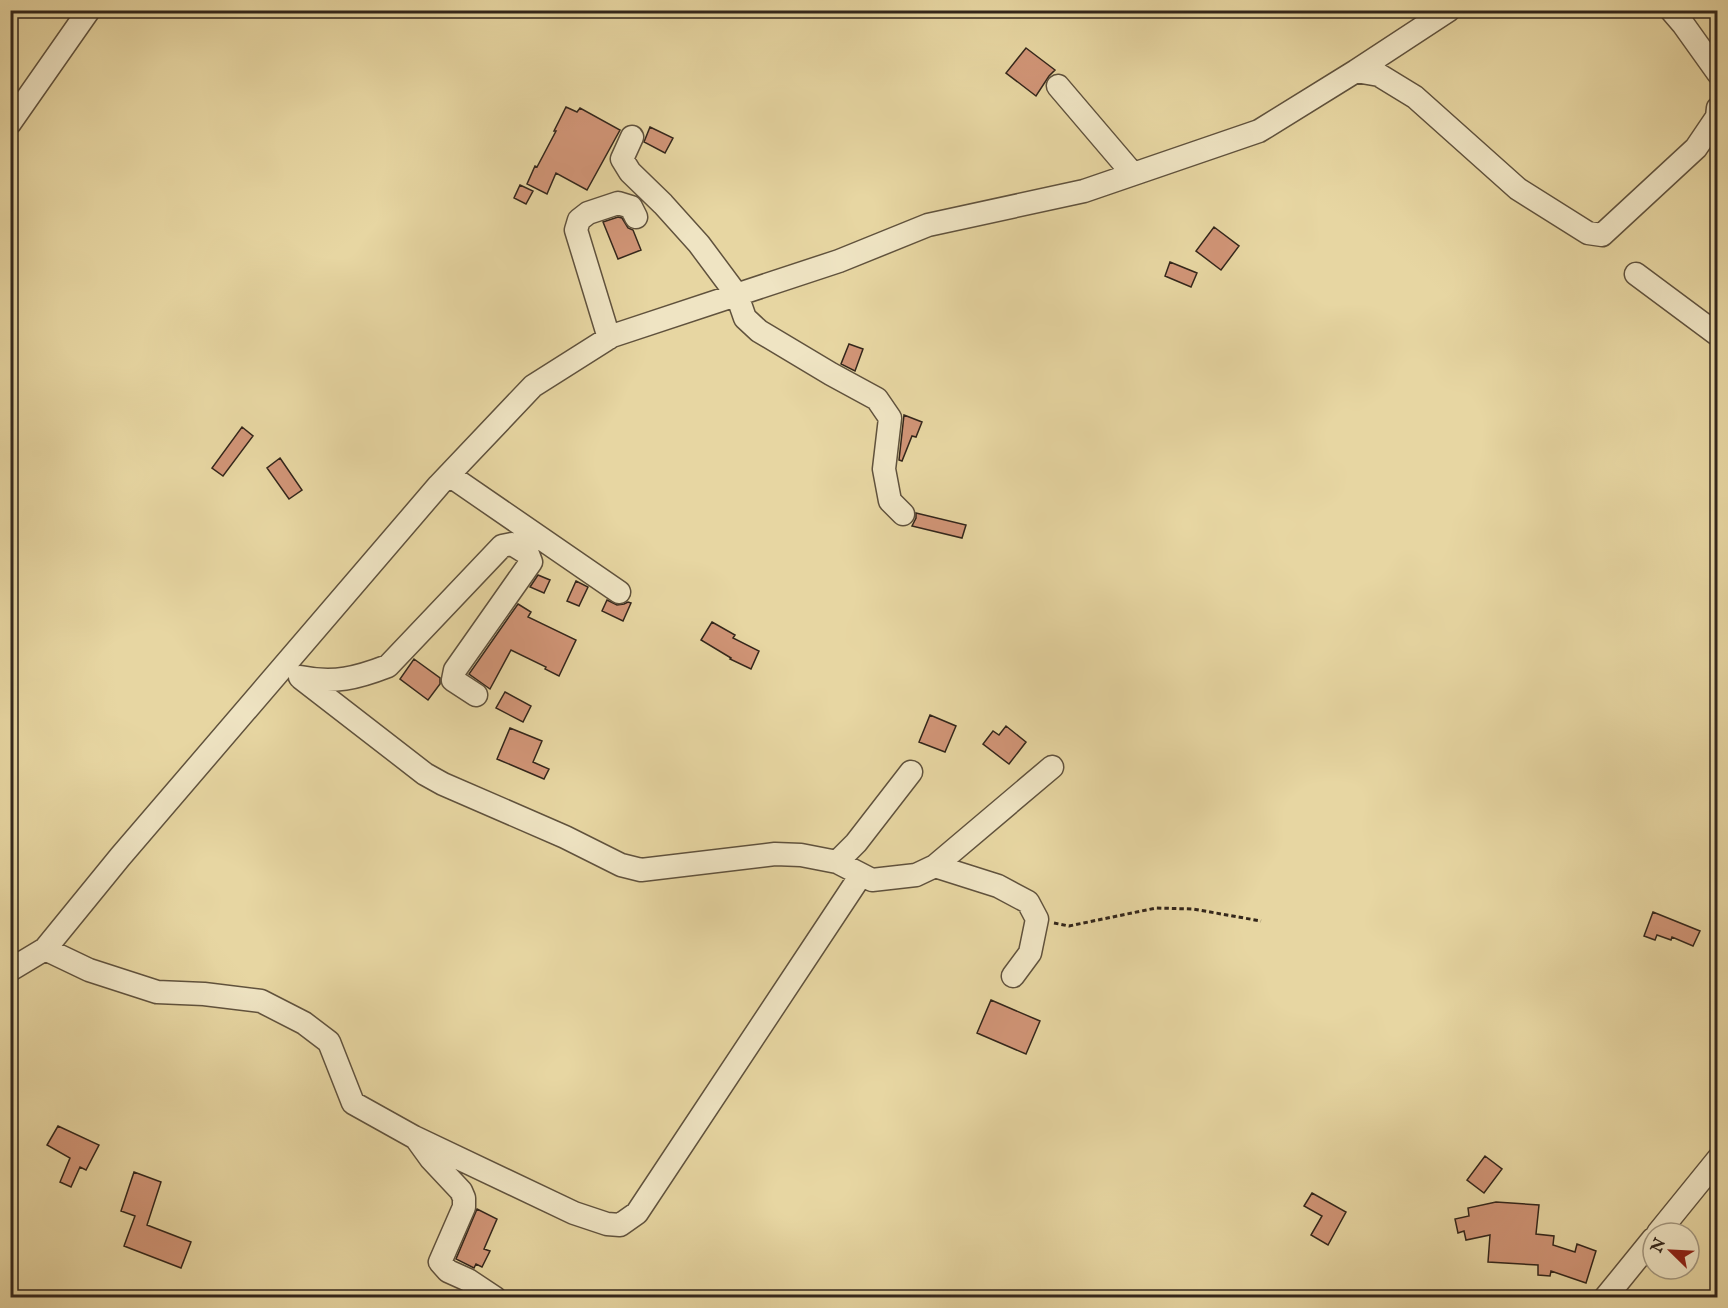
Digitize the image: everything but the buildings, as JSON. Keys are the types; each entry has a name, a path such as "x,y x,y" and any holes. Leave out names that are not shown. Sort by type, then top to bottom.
{"street":[{"path":"10,123 88,10"},
{"path":"10,970 45,949 120,857 291,674 449,476 533,386 609,338 839,261 928,225 1084,191 1259,131 1449,10"},
{"path":"1671,10 1718,73"},
{"path":"1356,71 1379,75 1415,97 1518,189 1588,233 1602,235 1696,148 1717,117 1718,108"},
{"path":"1058,86 1133,174"},
{"path":"632,137 622,159 630,172 699,244 737,295 745,318 759,331 877,399 890,418 884,469 890,501 903,514"},
{"path":"609,338 576,230 579,220 588,213 618,203 631,207 636,217"},
{"path":"1636,274 1718,335"},
{"path":"449,476 620,592"},
{"path":"291,674 328,681 364,675 388,666 502,546 512,544 528,554 531,562 455,670 453,680 476,695"},
{"path":"291,674 425,774 565,837 621,865 641,870 776,854 801,855 837,862 872,880 916,875 935,866 1052,767"},
{"path":"837,862 856,843 910,772"},
{"path":"935,866 998,886 1028,902 1037,919 1030,953 1013,976"},
{"path":"45,949 90,970 157,992 204,993 261,1001 304,1023 329,1042 353,1103 414,1137 574,1213 607,1224 620,1225 637,1213 861,875"},
{"path":"414,1137 464,1198 464,1207 440,1262 448,1271 468,1280 495,1298"},
{"path":"1668,1221 1718,1160"},
{"path":"1605,1298 1641,1254"}],"path":[{"path":"1037,919 1068,926 1156,908 1193,909 1261,921"}]}
